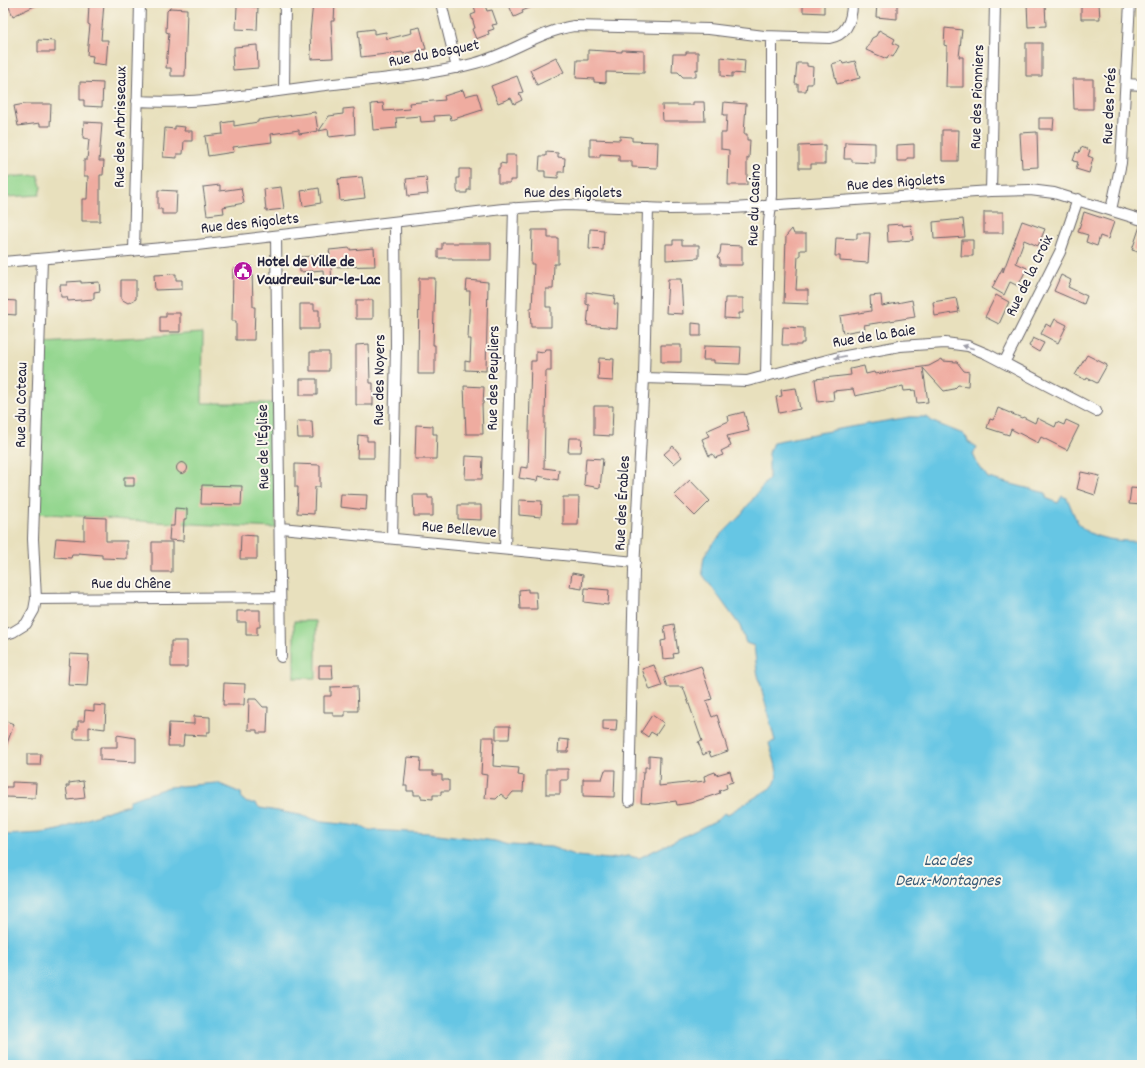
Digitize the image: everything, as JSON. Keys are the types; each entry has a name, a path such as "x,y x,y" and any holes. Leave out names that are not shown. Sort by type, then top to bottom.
{"street":[{"name":"Rue des Arbrisseaux","path":"134,251 140,3"},
{"path":"284,90 285,3"},
{"path":"441,3 457,68"},
{"name":"Rue du Bosquet","path":"137,101 185,101 386,79 457,68 506,52 559,29 574,26 709,29 772,37 822,39 838,36 845,29 850,20 852,3"},
{"name":"Rue des Pionniers","path":"991,191 995,3"},
{"name":"Rue des Prés","path":"1111,210 1121,163 1127,84 1130,3"},
{"name":"Rue du Casino","path":"766,374 771,207 772,37"},
{"path":"1127,84 1142,85"},
{"name":"Rue des Rigolets","path":"3,262 134,251 276,236 514,208 566,206 648,208 771,207 991,191 1046,192 1078,200 1142,220"},
{"name":"Rue de la Croix","path":"1004,363 1060,252 1078,200"},
{"name":"Rue des Peupliers","path":"505,549 514,208"},
{"name":"Rue des Érables","path":"629,800 635,562 644,378 648,208"},
{"name":"Rue des Noyers","path":"392,538 396,345 395,223"},
{"name":"Rue de l'Église","path":"276,236 281,528 281,657"},
{"name":"Rue du Coteau","path":"36,599 33,539 42,259"},
{"name":"Rue de la Baie","path":"644,378 742,381 847,355 933,342 968,346 1096,411"},
{"name":"Rue Bellevue","path":"281,528 635,562"},
{"name":"Rue du Chêne","path":"36,599 280,597"},
{"path":"3,635 13,632 26,624 34,610 36,599"}],"green space":[{"path":"38,175 41,187 39,195 6,197 5,177"},
{"path":"203,333 202,403 273,403 276,528 153,522 38,513 44,343"},
{"path":"294,621 316,621 316,678 294,678"}],"water":[{"name":"Lac des Deux-Montagnes","path":"910,417 927,417 933,422 963,434 967,438 968,442 977,447 973,454 977,463 988,478 1046,493 1046,498 1058,503 1062,496 1067,498 1079,524 1091,534 1108,539 1142,541 1142,1065 3,1065 3,835 42,833 59,830 128,805 130,800 169,787 217,783 241,793 242,799 247,803 255,803 260,808 300,815 322,822 360,826 369,830 429,833 495,841 509,845 551,847 577,856 609,859 628,856 639,858 717,820 724,813 728,814 772,787 777,777 777,771 769,743 775,741 757,671 754,646 746,643 740,626 703,575 702,570 704,557 712,544 739,517 769,478 769,453 773,442"}],"building":[{"path":"7,3 41,3 13,16"},
{"path":"89,3 104,3 101,40 108,40 106,65 92,63 93,56 87,55 90,25 88,24"},
{"path":"313,3 335,3 334,21 331,21 333,58 311,59 310,32"},
{"path":"484,3 487,11 492,10 497,24 492,25 494,29 488,31 489,34 476,39 472,29 475,28 471,15 476,13 474,6"},
{"path":"508,3 542,3 522,11 523,13 514,17"},
{"path":"803,3 824,3 824,13 803,12"},
{"path":"877,3 897,3 897,19 876,17"},
{"path":"1027,3 1045,3 1046,26 1028,27"},
{"path":"1081,3 1099,3 1100,19 1081,19"},
{"path":"237,6 258,7 257,30 236,29"},
{"path":"170,8 187,9 185,76 171,76 171,68 166,68 169,33 166,32 167,11"},
{"path":"420,27 426,49 403,54 403,52 361,57 358,31 374,29 374,34 386,32 387,39 412,33 411,29"},
{"path":"945,28 962,30 959,57 963,57 963,87 946,87 947,46 944,45"},
{"path":"879,30 895,39 893,43 899,46 893,57 889,55 887,59 866,50 872,38 876,36"},
{"path":"38,40 55,41 55,52 38,52"},
{"path":"1026,43 1042,43 1042,76 1026,76"},
{"path":"257,45 258,68 233,70 232,55 234,55 234,47"},
{"path":"588,50 622,52 622,50 644,51 644,73 606,72 606,83 594,82 594,79 576,78 577,60 588,60"},
{"path":"686,52 698,52 698,70 696,69 696,77 683,77 678,72 672,72 673,54 686,54"},
{"path":"556,57 564,72 537,85 530,70"},
{"path":"721,57 745,60 744,74 732,73 732,77 721,76"},
{"path":"842,61 843,64 855,61 860,78 837,84 832,64"},
{"path":"797,63 807,63 807,66 813,67 812,84 807,84 806,91 798,91 798,84 795,84"},
{"path":"517,76 523,92 519,93 522,100 514,104 511,98 498,103 491,86"},
{"path":"1073,79 1093,79 1093,109 1074,109"},
{"path":"80,82 103,83 102,107 84,106 84,100 80,100"},
{"path":"463,90 465,96 477,93 482,110 451,120 450,115 434,116 435,121 421,122 420,116 396,118 397,128 373,130 371,104 383,103 384,111 410,109 409,103 445,100 444,96"},
{"path":"693,102 704,102 705,121 663,121 662,105 693,105"},
{"path":"724,102 746,104 744,134 747,134 747,140 750,140 749,158 747,158 747,185 728,185 729,150 721,149 721,133 726,133 727,115 723,115"},
{"path":"25,104 51,104 50,126 40,126 40,123 18,126 14,106"},
{"path":"354,108 355,134 329,137 328,129 319,131 329,116 343,114 343,109"},
{"path":"315,112 318,131 299,134 299,130 271,134 272,142 233,147 234,152 208,156 205,136 223,134 222,123 234,121 234,126 258,122 258,120"},
{"path":"1039,118 1054,118 1053,129 1039,129"},
{"path":"84,122 102,123 99,161 104,161 103,175 100,175 100,221 82,221 82,199 87,199 88,176 84,176 84,160 87,160 89,139 83,138"},
{"path":"175,126 185,127 184,131 192,131 192,141 184,141 183,154 177,154 177,158 163,157 165,128 175,129"},
{"path":"942,130 959,130 958,161 942,161"},
{"path":"1037,132 1038,167 1022,168 1020,133"},
{"path":"620,136 632,137 632,141 658,142 657,168 632,167 632,161 619,161 619,155 600,154 600,157 590,157 590,139 620,140"},
{"path":"845,142 875,143 875,163 852,162 852,159 844,159"},
{"path":"914,144 914,158 907,158 907,161 897,161 897,145"},
{"path":"825,145 825,164 811,164 811,168 799,168 799,146"},
{"path":"1081,147 1090,150 1088,156 1093,158 1089,173 1076,169 1078,162 1073,161 1076,152 1079,153"},
{"path":"546,152 558,153 558,157 565,158 564,172 558,172 558,178 545,177 545,171 539,171 540,156 546,156"},
{"path":"506,155 516,155 516,180 510,180 510,183 498,183 498,168 500,168 500,163 506,164"},
{"path":"459,169 470,169 470,190 467,190 467,193 458,193 457,190"},
{"path":"362,177 365,198 340,201 338,179"},
{"path":"426,177 428,194 408,196 406,179"},
{"path":"220,185 220,191 241,188 244,203 223,207 224,213 207,215 203,187"},
{"path":"281,187 284,209 266,211 264,189"},
{"path":"319,188 321,203 303,206 301,191"},
{"path":"158,190 177,191 176,214 162,214 162,209 158,209"},
{"path":"984,212 1003,212 1003,233 984,233"},
{"path":"1084,212 1114,222 1108,239 1100,236 1097,246 1086,242 1088,235 1078,232"},
{"path":"963,219 965,237 934,239 933,222"},
{"path":"1022,221 1045,229 1038,246 1024,240 1016,263 1027,268 1018,286 1010,282 1004,295 992,288 1003,267 1003,272"},
{"path":"902,224 903,226 911,225 913,240 888,242 887,225"},
{"path":"1140,226 1142,226 1142,253 1132,250"},
{"path":"590,229 604,230 603,250 589,249"},
{"path":"792,229 794,234 806,234 806,250 800,250 800,256 798,256 796,290 808,290 808,304 784,303 786,236"},
{"path":"532,230 548,230 548,238 558,238 558,264 554,264 553,289 546,289 546,307 551,307 551,327 531,327 530,308 532,308 534,264 531,264"},
{"path":"857,233 870,233 868,263 840,261 840,256 835,256 836,238 857,239"},
{"path":"673,240 682,240 682,245 699,245 699,258 666,260 666,244 673,244"},
{"path":"962,240 973,240 973,256 961,256"},
{"path":"442,243 491,243 491,260 452,260 452,258 438,258 438,249 442,249"},
{"path":"721,245 742,246 742,265 720,265 720,259 717,257 720,253"},
{"path":"350,248 350,250 374,248 375,266 331,267 332,285 324,285 323,270 300,272 299,257 330,255 329,250"},
{"path":"252,268 253,307 255,307 254,340 236,340 236,321 232,321 233,269"},
{"path":"176,274 176,280 182,280 182,289 155,290 154,275"},
{"path":"1061,275 1071,280 1068,287 1087,296 1084,304 1054,291"},
{"path":"419,278 435,278 433,345 435,345 435,374 418,374"},
{"path":"668,279 681,279 683,314 666,313"},
{"path":"121,280 136,280 136,299 128,303 121,299"},
{"path":"467,280 488,282 486,371 465,370 465,361 470,362 471,339 468,339 470,291 466,291"},
{"path":"81,281 81,283 99,282 100,291 94,292 94,299 68,301 67,297 61,297 60,285 67,285 67,282"},
{"path":"586,292 615,296 614,304 618,304 617,328 587,325 589,305 586,304"},
{"path":"881,295 882,306 912,300 915,317 864,325 865,329 843,333 840,316 871,311 870,296"},
{"path":"996,295 1009,302 999,324 985,317"},
{"path":"725,298 743,298 743,313 739,313 739,319 724,318"},
{"path":"956,298 959,312 935,316 933,302"},
{"path":"3,300 16,301 16,315 3,314"},
{"path":"356,300 373,300 373,319 356,319"},
{"path":"300,304 314,304 314,310 319,310 319,329 300,329"},
{"path":"166,313 180,313 180,332 160,332 160,317 166,317"},
{"path":"1055,319 1067,325 1058,343 1041,334 1046,324 1051,327"},
{"path":"692,323 701,324 701,336 692,336"},
{"path":"783,327 804,328 804,343 801,343 801,345 782,345"},
{"path":"1033,338 1044,343 1039,352 1029,346"},
{"path":"369,344 370,383 373,383 373,405 356,405 356,345"},
{"path":"661,345 681,345 681,362 661,362"},
{"path":"704,346 741,347 740,364 714,363 714,360 703,360"},
{"path":"545,349 551,349 551,371 546,371 544,468 559,470 558,480 538,476 537,481 519,478 521,467 528,468 531,361 536,361 536,351 544,352"},
{"path":"310,352 329,352 329,371 310,371"},
{"path":"1087,355 1107,365 1097,383 1087,378 1086,380 1075,375"},
{"path":"599,358 614,359 613,381 598,380"},
{"path":"942,359 943,361 957,362 964,371 969,372 968,386 958,385 954,389 944,391 923,368 928,402 917,403 915,390 904,391 903,386 855,396 853,389 833,391 834,400 818,402 815,379 851,375 850,369 864,366 866,374 874,372 875,374 929,366"},
{"path":"300,379 317,379 317,395 300,395"},
{"path":"464,386 484,387 482,404 483,434 466,434"},
{"path":"796,388 800,409 779,413 776,397 782,396 781,390"},
{"path":"594,406 613,406 612,436 594,435"},
{"path":"998,408 1035,423 1037,418 1055,427 1057,422 1064,425 1066,420 1079,426 1067,450 1041,437 1038,443 1011,429 1009,435 987,428 990,419 993,420"},
{"path":"744,412 749,431 727,436 731,446 721,451 723,455 715,458 713,454 709,456 702,439 709,436 706,431 729,421 728,416"},
{"path":"297,421 312,421 313,438 298,438"},
{"path":"416,425 433,426 433,434 437,434 436,459 415,459"},
{"path":"358,435 367,436 367,441 374,441 374,458 357,458"},
{"path":"569,438 582,438 581,452 568,452"},
{"path":"673,446 682,457 674,464 664,454"},
{"path":"466,456 483,457 482,479 465,479"},
{"path":"586,458 603,459 600,488 584,485"},
{"path":"180,463 184,463 186,464 186,472 180,473 177,470 177,466"},
{"path":"295,464 320,465 320,487 315,487 314,514 297,513 298,487 295,487"},
{"path":"1081,472 1100,476 1095,495 1077,489"},
{"path":"124,477 134,477 134,486 124,486"},
{"path":"690,480 710,501 695,516 674,495"},
{"path":"202,485 242,486 241,505 201,504"},
{"path":"1131,488 1142,489 1142,505 1129,504"},
{"path":"341,494 367,495 366,510 340,507"},
{"path":"413,495 428,495 428,498 433,498 433,516 414,516"},
{"path":"563,497 579,497 578,525 563,525"},
{"path":"519,500 542,501 541,517 519,515"},
{"path":"458,505 481,505 481,520 458,519"},
{"path":"175,508 187,509 187,519 184,519 183,541 169,540 170,526 174,526"},
{"path":"84,517 106,518 106,541 127,541 127,559 102,558 102,555 78,553 78,555 72,555 71,558 54,557 56,538 84,540"},
{"path":"241,535 257,536 257,559 240,559"},
{"path":"152,542 172,542 172,572 152,572"},
{"path":"572,573 583,575 582,589 570,587"},
{"path":"585,588 609,590 608,605 584,602"},
{"path":"528,589 528,592 536,592 537,609 520,609 519,590"},
{"path":"260,610 260,627 257,627 257,635 246,635 246,622 237,622 237,611"},
{"path":"674,624 678,653 673,654 674,658 663,659 661,641 666,640 664,626"},
{"path":"171,641 187,641 187,667 171,667"},
{"path":"70,654 89,655 87,686 68,685"},
{"path":"319,665 332,665 333,679 319,679"},
{"path":"654,665 662,686 650,690 642,669"},
{"path":"701,666 712,699 706,701 712,717 717,715 728,751 711,757 709,752 703,755 698,742 702,741 683,687 667,687 664,678"},
{"path":"224,683 245,684 244,705 223,705"},
{"path":"357,686 358,711 345,711 345,716 333,716 333,712 324,712 324,696 331,696 331,687"},
{"path":"249,699 256,699 263,707 268,707 267,733 257,733 257,730 248,730"},
{"path":"94,705 106,706 105,729 89,727 89,739 74,739 74,729 78,729 78,721 84,721 85,710 94,711"},
{"path":"652,715 664,723 656,735 651,732 648,737 641,732"},
{"path":"194,716 210,717 210,732 207,732 207,736 184,735 183,746 168,746 169,723 194,724"},
{"path":"3,720 14,724 4,752 3,752"},
{"path":"603,720 617,720 616,731 603,730"},
{"path":"496,726 510,726 509,739 496,739"},
{"path":"117,735 136,738 136,762 100,760 100,747 117,747"},
{"path":"483,737 494,737 493,766 519,768 518,775 524,776 523,792 513,792 507,799 501,794 496,799 485,798 487,775 481,774"},
{"path":"559,739 569,740 568,752 558,752"},
{"path":"27,754 41,754 40,765 27,765"},
{"path":"649,756 660,757 659,786 705,781 704,776 715,772 716,775 730,771 733,782 726,784 727,788 719,791 720,793 690,803 677,805 676,801 655,804 641,803 643,772 645,772 645,767 649,767"},
{"path":"407,757 421,758 420,771 433,771 433,775 442,775 442,780 449,780 449,791 441,791 441,795 433,795 433,799 421,798 421,795 414,795 414,791 407,791 407,786 404,786"},
{"path":"546,769 568,769 568,780 560,780 560,794 546,794"},
{"path":"605,770 615,770 614,797 583,796 583,779 602,779"},
{"path":"83,781 85,798 68,800 66,786 69,786 69,783"},
{"path":"12,782 36,783 35,798 5,797 5,787 12,787"}],"place":[{"name":"Hotel de Ville de Vaudreuil-sur-le-Lac","path":"243,271"}]}
